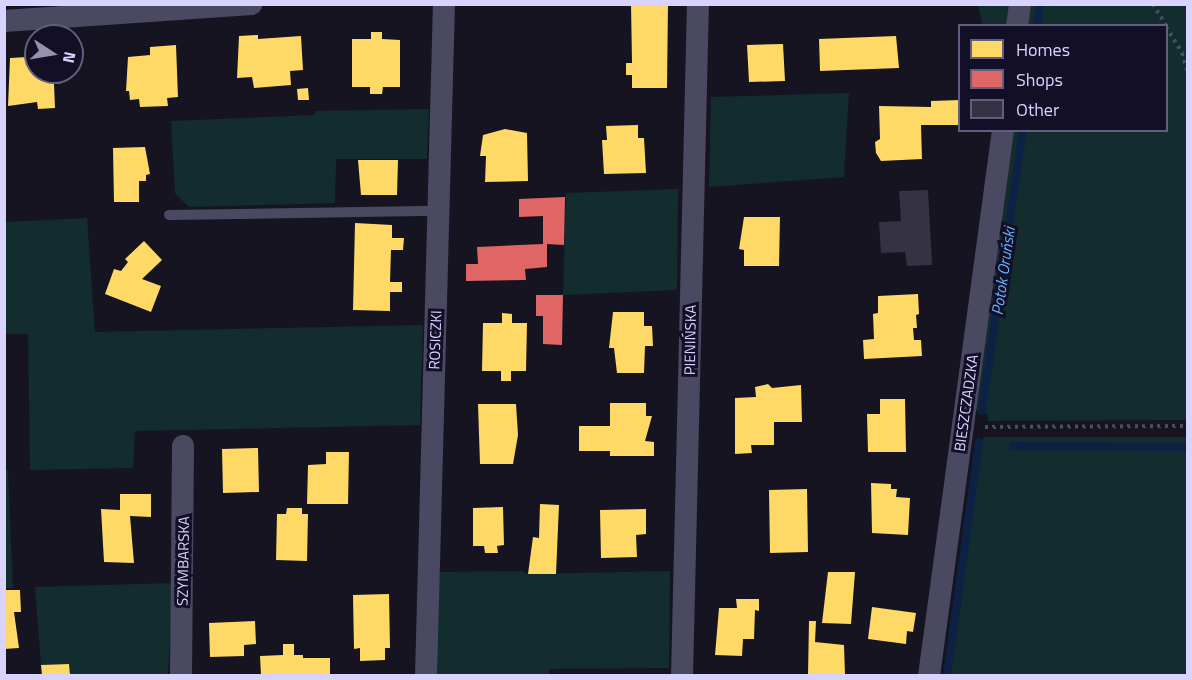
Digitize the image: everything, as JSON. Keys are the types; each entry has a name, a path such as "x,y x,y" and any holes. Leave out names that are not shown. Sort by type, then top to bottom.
{"street":[{"path":"4,21 251,4"},
{"name":"ROSICZKI","path":"426,675 444,4"},
{"name":"PIENIŃSKA","path":"682,675 698,4"},
{"path":"1017,24 1020,4"},
{"name":"BIESZCZADZKA","path":"929,675 1003,132"},
{"name":"SZYMBARSKA","path":"181,675 183,446"}],"lane":[{"path":"169,215 438,211"}],"path":[{"path":"1153,4 1165,24"},
{"path":"1168,29 1182,53 1188,73"},
{"path":"963,427 1188,426"}],"green space":[{"path":"978,5 1011,5 1009,24 982,24"},
{"path":"1030,5 1187,5 1187,420 988,421 987,414 974,410 1012,132 1168,132 1168,24 1027,24"},
{"path":"849,93 844,177 709,187 711,97"},
{"path":"429,109 427,159 336,159 335,203 189,207 175,193 171,121 315,115 315,111"},
{"path":"678,189 677,290 563,295 566,193"},
{"path":"87,218 95,332 423,325 420,425 135,431 133,468 30,470 28,334 5,334 5,222"},
{"path":"983,437 1187,437 1187,675 951,675"},
{"path":"5,470 8,470 13,588 5,588"},
{"path":"522,571 528,574 670,571 669,668 549,669 549,676 436,676 439,572"},
{"path":"173,583 168,675 70,675 69,664 41,665 35,587"}],"building: Homes":[{"path":"631,4 668,4 667,88 632,88 632,75 626,75 626,63 632,63"},
{"path":"371,32 382,32 382,39 400,40 400,87 383,87 382,94 370,94 370,87 352,87 352,39 371,39"},
{"path":"258,35 258,39 301,36 303,70 290,71 291,85 254,88 252,77 237,78 239,36"},
{"path":"896,36 899,68 820,71 819,39"},
{"path":"783,44 785,81 749,82 747,45"},
{"path":"176,45 178,97 167,98 168,106 140,107 139,99 130,100 129,91 126,91 128,57 150,55 150,47"},
{"path":"24,57 24,84 54,84 55,108 38,109 37,102 8,106 10,58"},
{"path":"308,88 309,100 298,100 297,89"},
{"path":"958,100 958,125 921,125 922,159 881,161 876,153 875,142 880,139 879,106 931,107 931,101"},
{"path":"638,125 638,138 644,138 646,173 604,174 602,140 607,140 606,126"},
{"path":"505,129 527,133 528,181 485,182 486,156 480,156 483,135"},
{"path":"145,147 150,174 146,175 146,181 139,181 139,202 114,202 113,148"},
{"path":"358,160 398,160 397,195 361,195"},
{"path":"744,217 780,217 779,266 744,266 744,250 739,249"},
{"path":"355,223 392,225 392,238 404,238 403,250 391,250 390,282 402,282 402,292 390,292 390,311 353,310"},
{"path":"144,241 162,260 142,279 161,286 151,312 105,294 114,269 121,271 128,262 125,259"},
{"path":"918,294 917,328 913,328 914,340 921,340 922,356 864,359 863,340 874,339 873,314 878,313 878,296"},
{"path":"613,312 644,312 644,326 652,326 653,346 645,346 644,373 617,373 614,348 609,348"},
{"path":"502,313 512,314 512,323 527,323 526,371 511,371 511,381 501,381 501,371 482,371 483,323 502,323"},
{"path":"768,384 772,388 801,385 802,422 774,422 774,445 751,445 752,453 735,454 735,398 756,397 755,387"},
{"path":"880,399 905,399 906,452 868,452 867,414 880,414"},
{"path":"610,403 646,403 646,416 652,416 645,441 654,442 654,456 610,456 610,451 579,451 579,426 610,426"},
{"path":"478,404 516,404 518,435 513,464 480,464"},
{"path":"258,448 259,492 223,493 222,449"},
{"path":"326,452 349,452 348,504 307,504 308,465 326,464"},
{"path":"871,483 891,484 891,489 897,489 896,497 910,498 908,535 872,533"},
{"path":"807,489 808,552 770,553 769,490"},
{"path":"120,494 151,494 151,517 130,516 134,563 104,562 101,509 120,510"},
{"path":"540,504 559,505 556,574 528,574 533,537 539,538"},
{"path":"503,507 504,545 497,546 498,553 485,553 484,546 473,546 473,508"},
{"path":"287,508 302,508 302,514 308,514 307,561 276,560 277,514 286,514"},
{"path":"646,509 646,534 636,535 637,557 601,558 600,510"},
{"path":"828,572 855,572 851,624 822,623"},
{"path":"4,590 20,590 21,612 14,612 19,648 4,649"},
{"path":"389,594 390,648 385,648 385,660 360,661 360,648 354,649 353,595"},
{"path":"736,599 759,599 759,611 755,610 754,639 743,639 742,656 715,655 719,608 737,608"},
{"path":"872,607 916,613 913,632 907,631 906,644 868,639"},
{"path":"255,621 256,644 244,645 244,656 210,657 209,623"},
{"path":"809,621 816,621 815,642 844,645 845,675 808,675"},
{"path":"283,644 294,644 294,655 303,655 303,658 330,658 330,675 261,675 260,656 283,655"},
{"path":"69,664 70,675 42,675 41,665"}],"building: Shops":[{"path":"565,197 564,245 547,244 547,267 525,269 526,280 466,281 466,264 478,264 477,247 543,244 543,216 519,217 519,199"},
{"path":"536,295 563,295 562,345 543,344 543,316 536,316"}],"building: Other":[{"path":"928,190 932,265 907,266 905,252 881,253 879,222 901,221 899,191"}],"waterway":[{"name":"Potok Oruński","path":"1037,24 1040,4"},
{"name":"Potok Oruński","path":"982,411 1023,132"},
{"name":"Potok Oruński","path":"947,676 979,442"},
{"path":"1013,446 1188,447"}]}
